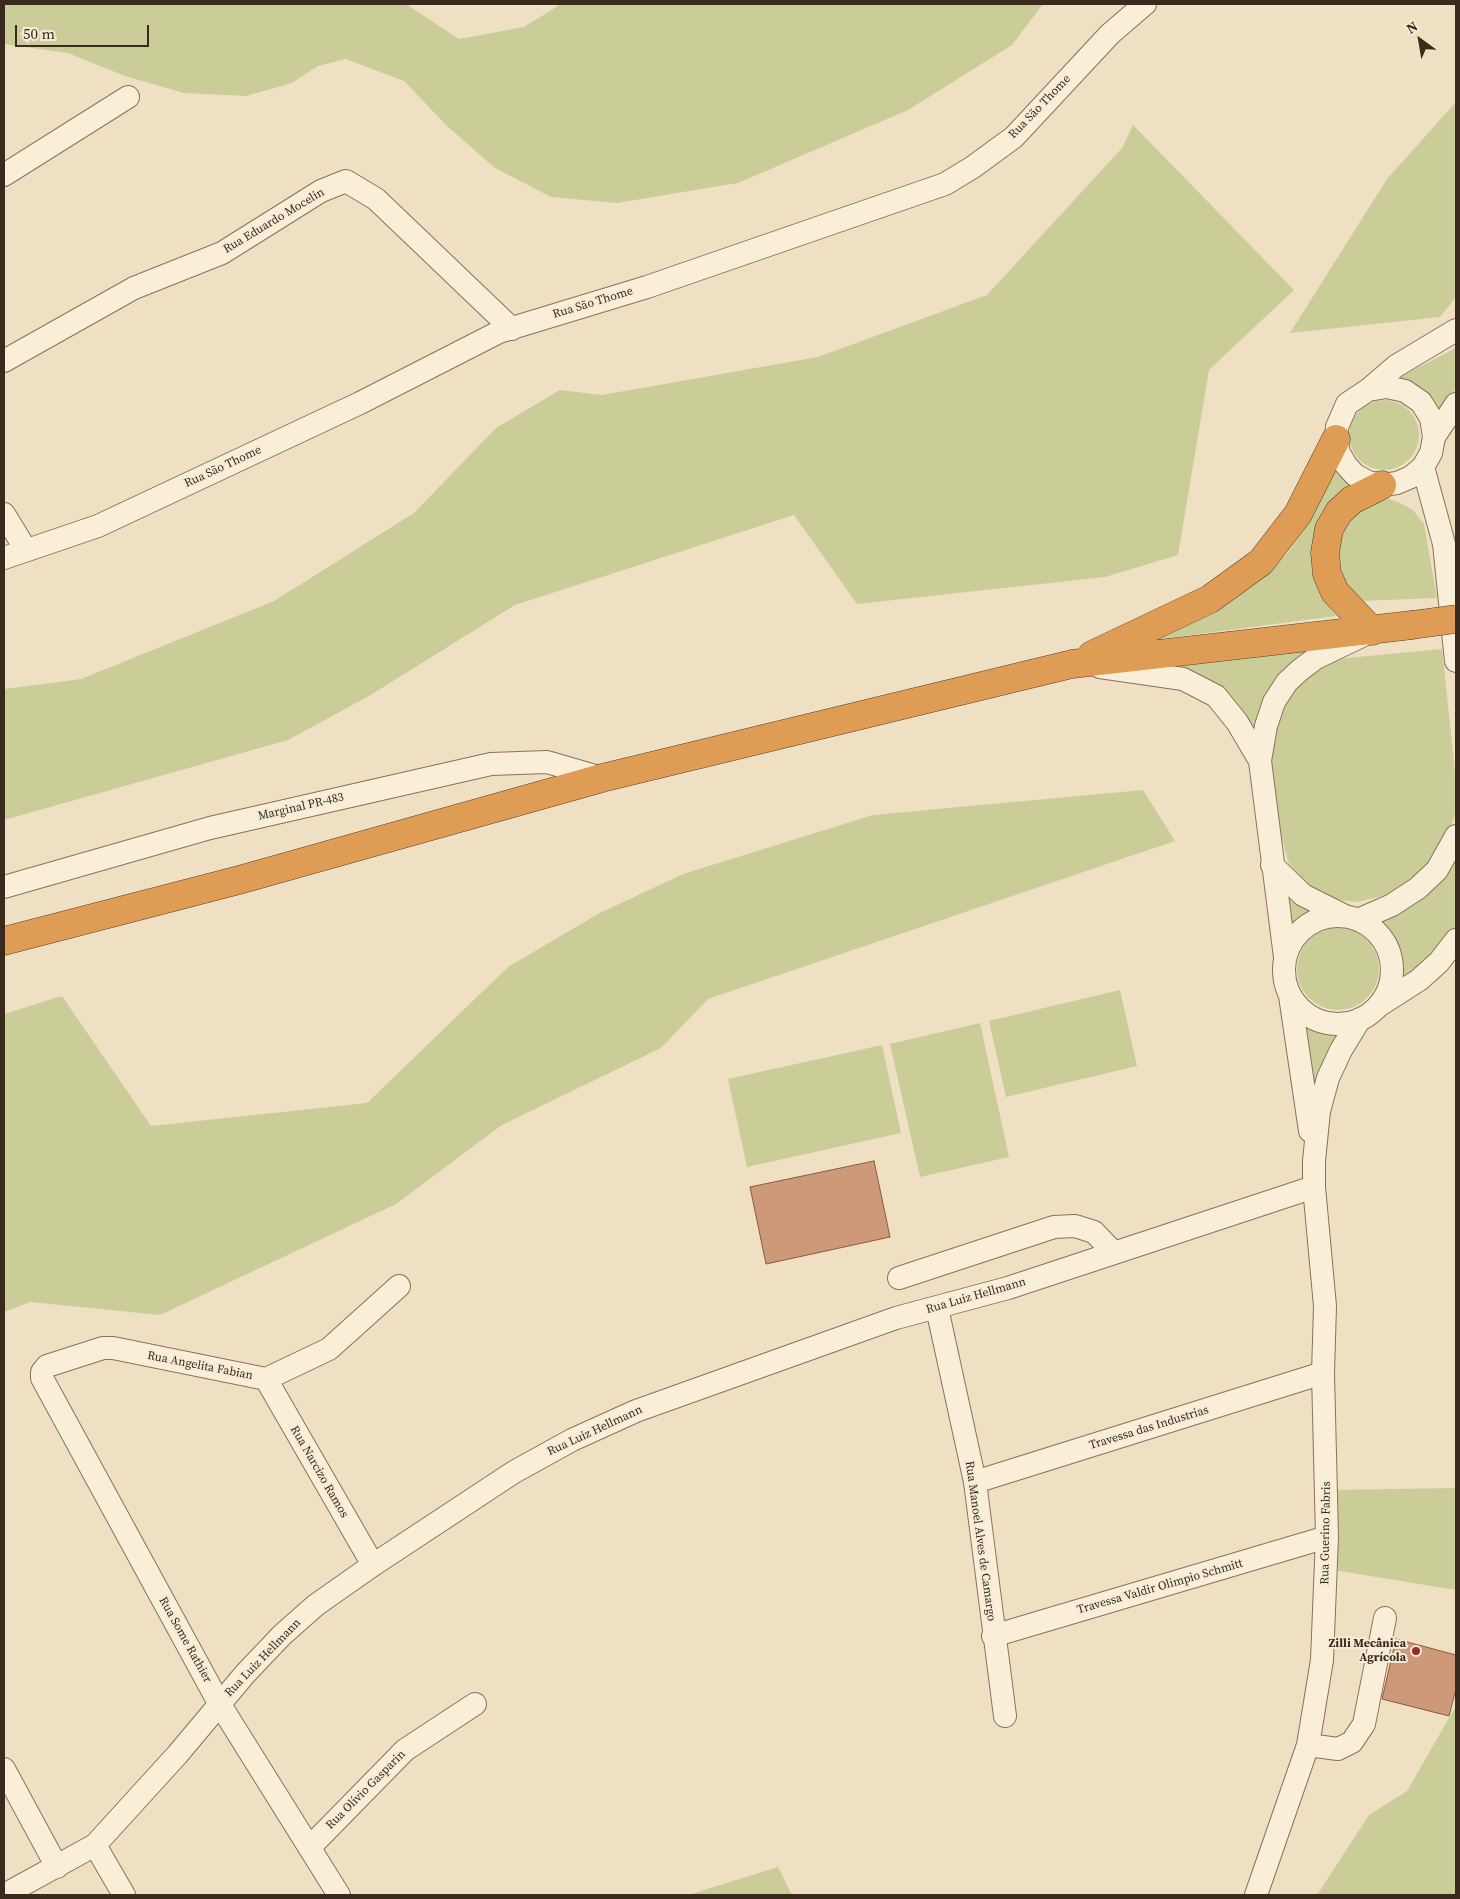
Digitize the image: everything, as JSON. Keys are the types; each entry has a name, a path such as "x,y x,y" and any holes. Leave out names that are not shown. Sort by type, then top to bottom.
{"highway":[{"path":"1072,664 1210,599 1261,562 1298,514 1336,439"},
{"path":"1372,631 1335,592 1327,574 1326,552 1329,530 1339,512 1352,500 1382,485"},
{"path":"4,941 239,880 602,778 1072,664 1372,631 1456,619"}],"street":[{"name":"Rua São Thome","path":"4,558 98,526 360,402 500,332 647,287 945,184 973,167 1014,137 1110,34 1145,4"},
{"path":"4,175 128,97"},
{"name":"Rua Eduardo Mocelin","path":"4,361 134,288 222,253 320,191 346,181 376,199 512,329"},
{"path":"1368,390 1387,387 1405,391 1421,402 1431,418 1434,437 1431,453 1423,467 1411,477 1397,483 1382,485 1368,482 1355,475 1346,465 1339,453 1336,439 1341,415 1347,404 1368,390 1396,366 1456,330"},
{"path":"1434,437 1456,404"},
{"path":"1423,467 1444,544 1456,661"},
{"path":"4,514 26,550"},
{"path":"1314,1161 1290,996 1285,983 1286,956 1272,865 1260,761 1266,726 1274,702 1287,682 1316,658 1372,631"},
{"path":"1072,664 1183,679 1216,696 1237,722 1260,761"},
{"name":"Marginal PR-483","path":"4,887 210,828 491,764 547,762 602,778"},
{"path":"1286,956 1298,934 1308,925 1320,919 1352,918 1392,905 1418,888 1437,870 1456,836"},
{"path":"1272,865 1302,895 1352,918 1379,935 1390,958 1390,984 1341,1050 1328,1078 1319,1111 1314,1161"},
{"path":"1290,996 1298,1007 1321,1021 1334,1024 1369,1013 1419,980 1439,962 1456,940"},
{"name":"Rua Guerino Fabris","path":"1256,1895 1308,1745 1322,1660 1327,1537 1323,1373 1325,1306 1314,1188 1314,1161"},
{"name":"Rua Luiz Hellmann","path":"4,1895 95,1845 177,1755 219,1703 282,1635 316,1605 372,1565 514,1472 572,1440 636,1412 713,1383 896,1318 1008,1288 1314,1188"},
{"path":"899,1278 1054,1227 1075,1226 1094,1232 1114,1253"},
{"name":"Rua Angelita Fabian","path":"42,1378 42,1372 46,1366 103,1348 112,1348 266,1379 329,1349 399,1286"},
{"name":"Rua Manoel Alves de Camargo","path":"936,1308 975,1482 993,1636 1005,1716"},
{"name":"Travessa das Industrias","path":"975,1482 1323,1373"},
{"name":"Rua Some Rathier","path":"42,1378 219,1703 339,1895"},
{"name":"Rua Narcizo Ramos","path":"266,1379 372,1565"},
{"name":"Travessa Valdir Olimpio Schmitt","path":"993,1636 1327,1537"},
{"path":"1308,1745 1338,1749 1352,1742 1364,1724 1385,1618"},
{"name":"Rua Olívio Gasparin","path":"310,1847 405,1750 474,1704"},
{"path":"4,1769 57,1867"},
{"path":"95,1845 124,1895"}],"green space":[{"path":"4,4 406,4 459,39 524,27 561,4 1043,4 1012,45 908,110 738,183 617,203 551,197 495,168 447,126 404,81 346,59 318,66 292,83 246,96 184,93 125,76 68,53 4,44"},
{"path":"1456,102 1456,297 1440,317 1290,333 1387,179"},
{"path":"1133,125 1294,290 1209,370 1178,555 1105,577 857,604 794,515 515,605 369,696 288,740 4,820 4,689 81,679 274,601 414,513 496,428 560,390 602,395 818,357 987,295 1122,148"},
{"path":"1456,348 1456,388 1438,417 1409,382 1400,377"},
{"path":"1384,400 1397,403 1409,410 1416,422 1419,435 1416,448 1409,460 1397,467 1384,470 1371,467 1359,460 1352,448 1349,435 1352,422 1359,410 1371,403"},
{"path":"1334,463 1352,485 1323,597 1336,616 1153,640 1215,613 1270,571 1287,554 1306,527"},
{"path":"1389,499 1413,510 1424,524 1437,598 1359,601 1339,580 1338,540 1353,512 1379,500"},
{"path":"1442,649 1456,781 1456,811 1448,835 1439,851 1417,875 1393,891 1382,896 1357,902 1331,899 1310,888 1288,862 1277,818 1271,769 1271,741 1278,713 1303,678 1336,659"},
{"path":"1307,650 1278,677 1257,747 1167,667"},
{"path":"1143,790 1175,841 708,999 661,1048 502,1125 396,1204 160,1315 30,1302 4,1312 4,1014 62,996 151,1126 367,1103 508,967 598,914 683,874 873,815"},
{"path":"1456,853 1456,927 1449,938 1394,989 1400,970 1397,950 1387,932 1371,920"},
{"path":"1288,890 1322,911 1302,921 1289,935"},
{"path":"1338,928 1354,931 1367,940 1376,953 1379,969 1376,985 1367,998 1354,1007 1338,1010 1322,1007 1309,998 1300,985 1297,969 1300,953 1309,940 1322,931"},
{"path":"1120,990 1137,1066 1006,1097 989,1021"},
{"path":"1301,1019 1321,1029 1343,1029 1312,1106"},
{"path":"980,1023 1009,1157 920,1177 890,1044"},
{"path":"882,1045 901,1133 747,1167 728,1079"},
{"path":"1456,1488 1456,1590 1327,1569 1329,1490"},
{"path":"1456,1706 1456,1895 1317,1895 1369,1815 1407,1791"},
{"path":"778,1867 792,1895 688,1895"}],"building":[{"path":"874,1161 890,1237 766,1264 750,1187"},
{"path":"1396,1639 1456,1655 1456,1689 1449,1716 1382,1699"}],"place":[{"name":"Zilli Mecânica Agrícola","path":"1416,1651"}]}
